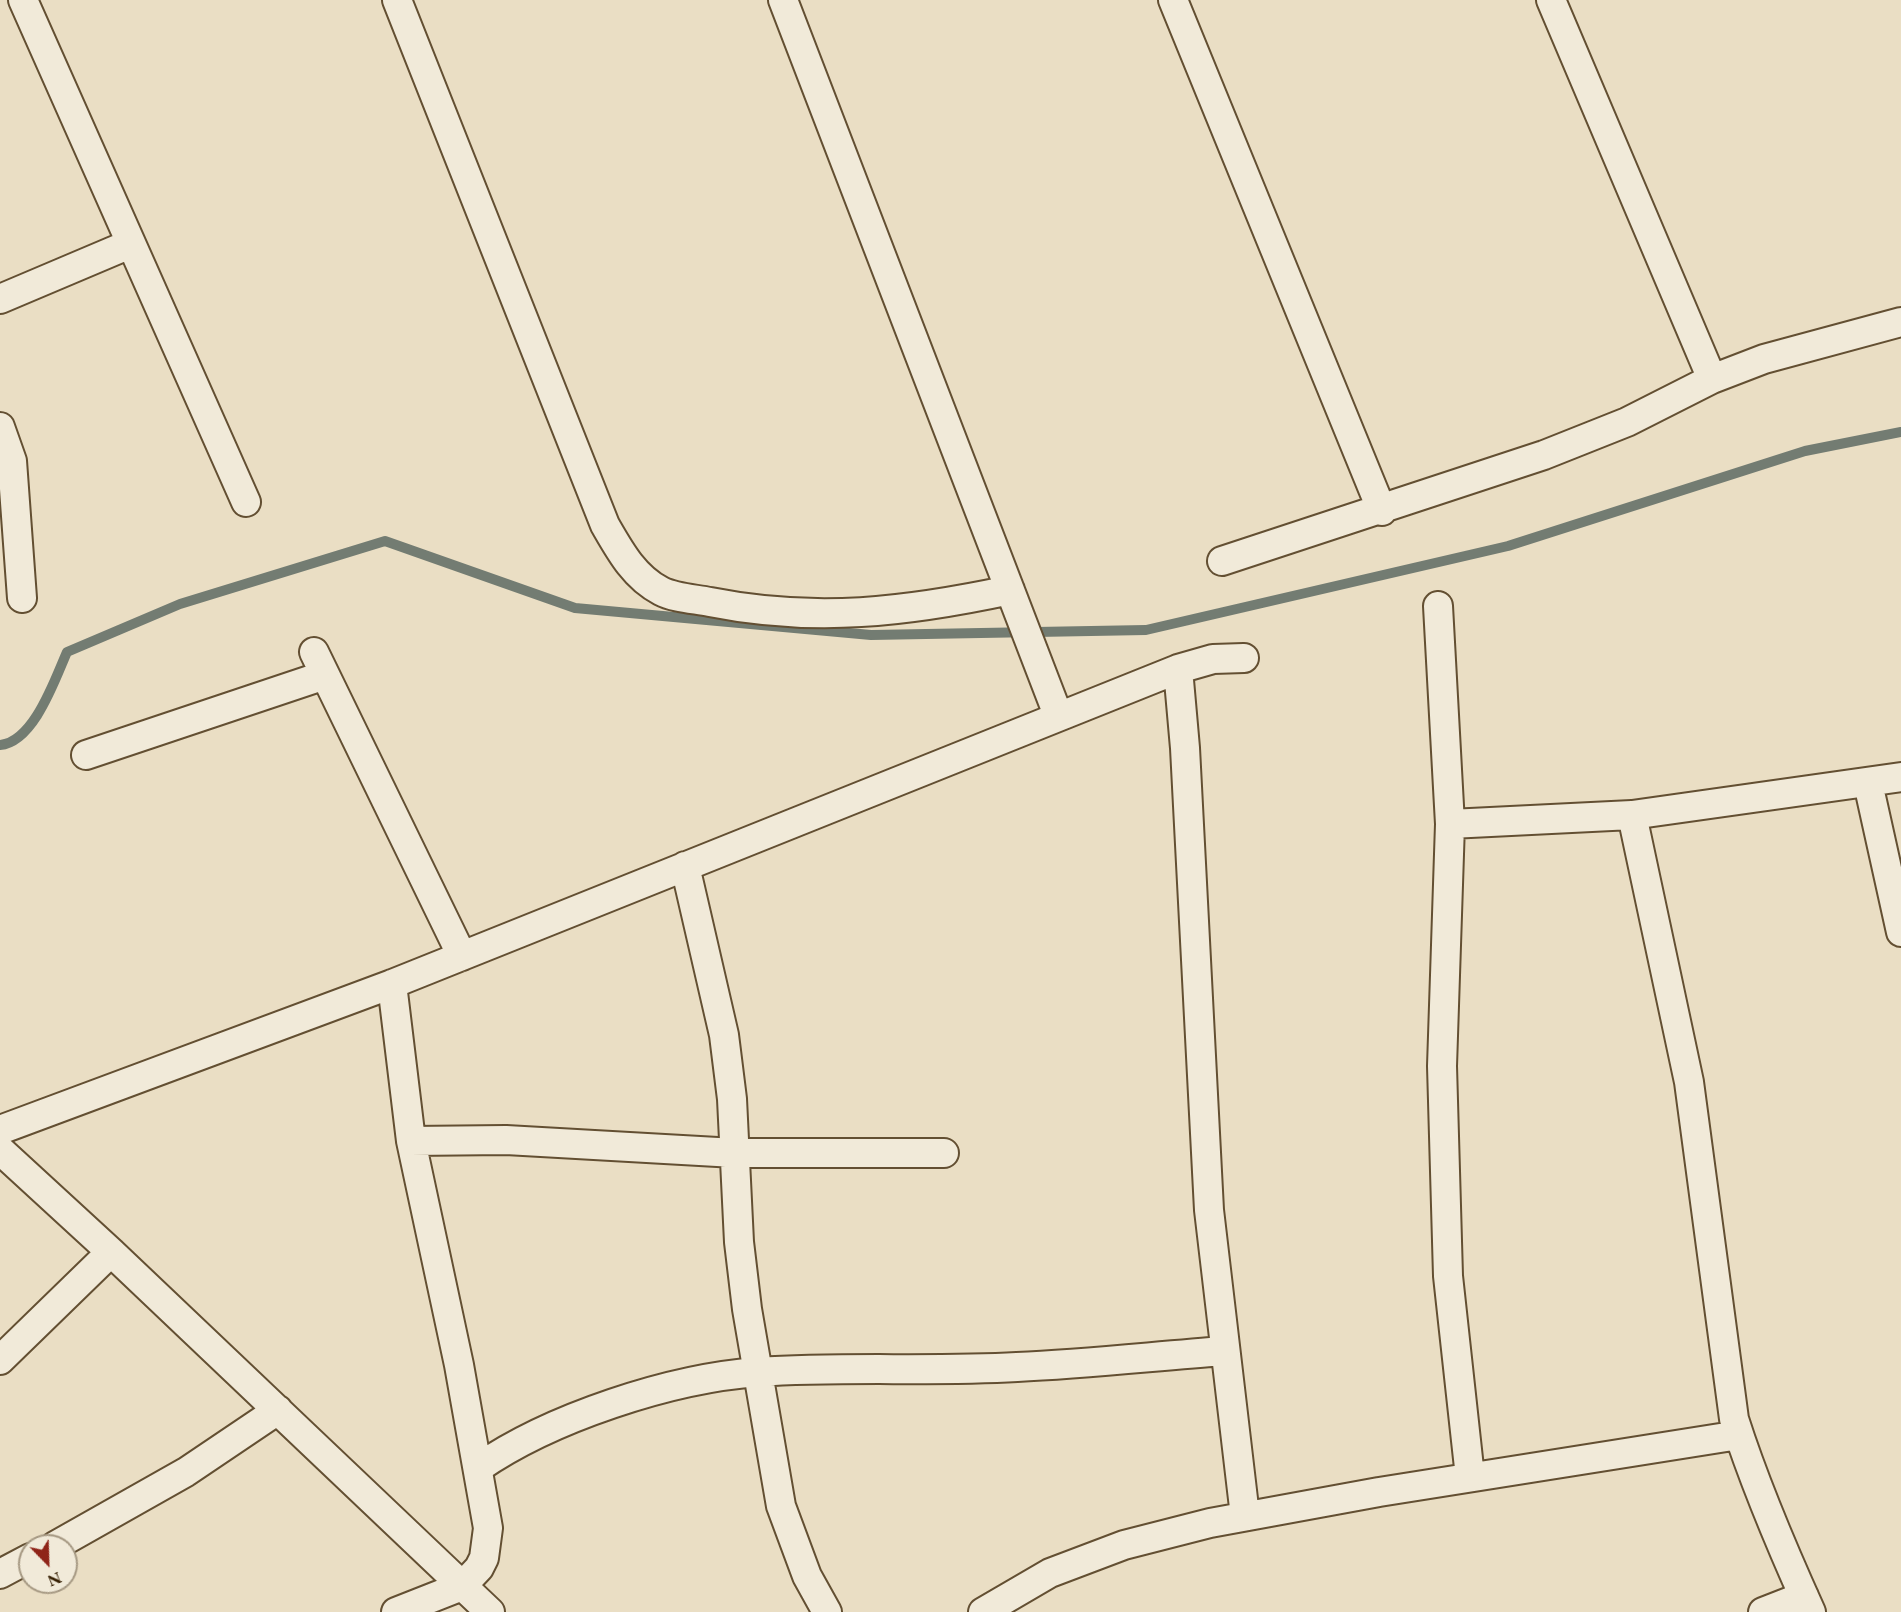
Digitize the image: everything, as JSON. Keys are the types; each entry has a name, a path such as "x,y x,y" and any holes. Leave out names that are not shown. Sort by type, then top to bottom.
{"street":[{"path":"23,0 246,502"},
{"path":"398,0 605,525 637,574 662,592 754,611 811,615 860,614 934,605 1010,590"},
{"path":"783,0 1058,715"},
{"path":"1173,0 1382,511"},
{"path":"1551,0 1712,379"},
{"path":"0,299 130,244"},
{"path":"1222,561 1382,511 1564,447 1627,422 1712,379 1764,359 1901,322"},
{"path":"0,427 12,461 22,598"},
{"path":"1438,606 1450,824 1442,1066 1448,1276 1470,1477"},
{"path":"0,1130 392,984 1058,715 1178,669 1213,659 1245,658"},
{"path":"86,755 319,663 462,956"},
{"path":"1178,669 1185,748 1209,1210 1245,1516"},
{"path":"1450,824 1632,815 1901,777"},
{"path":"1868,783 1901,932"},
{"path":"1632,815 1689,1082 1734,1419 1775,1533 1807,1604 1763,1612"},
{"path":"686,866 724,1035 732,1099 740,1242 758,1372 781,1506 807,1576 827,1612"},
{"path":"392,984 411,1142 478,1468 488,1528 487,1546 479,1568 462,1586 396,1612"},
{"path":"411,1142 506,1140 735,1153 944,1153"},
{"path":"0,1150 111,1252 490,1612"},
{"path":"0,1360 111,1252"},
{"path":"478,1468 498,1454 543,1431 651,1391 700,1380 758,1372 1017,1367 1226,1351"},
{"path":"76,1534 186,1472 278,1410"},
{"path":"983,1612 1050,1573 1124,1545 1245,1516 1470,1477 1739,1435"},
{"path":"0,1574 18,1564"}],"waterway":[{"path":"0,745 12,741 33,721 42,708 67,652 180,604 385,541 575,608 871,635 1146,630 1508,546 1805,451 1901,432"}]}
